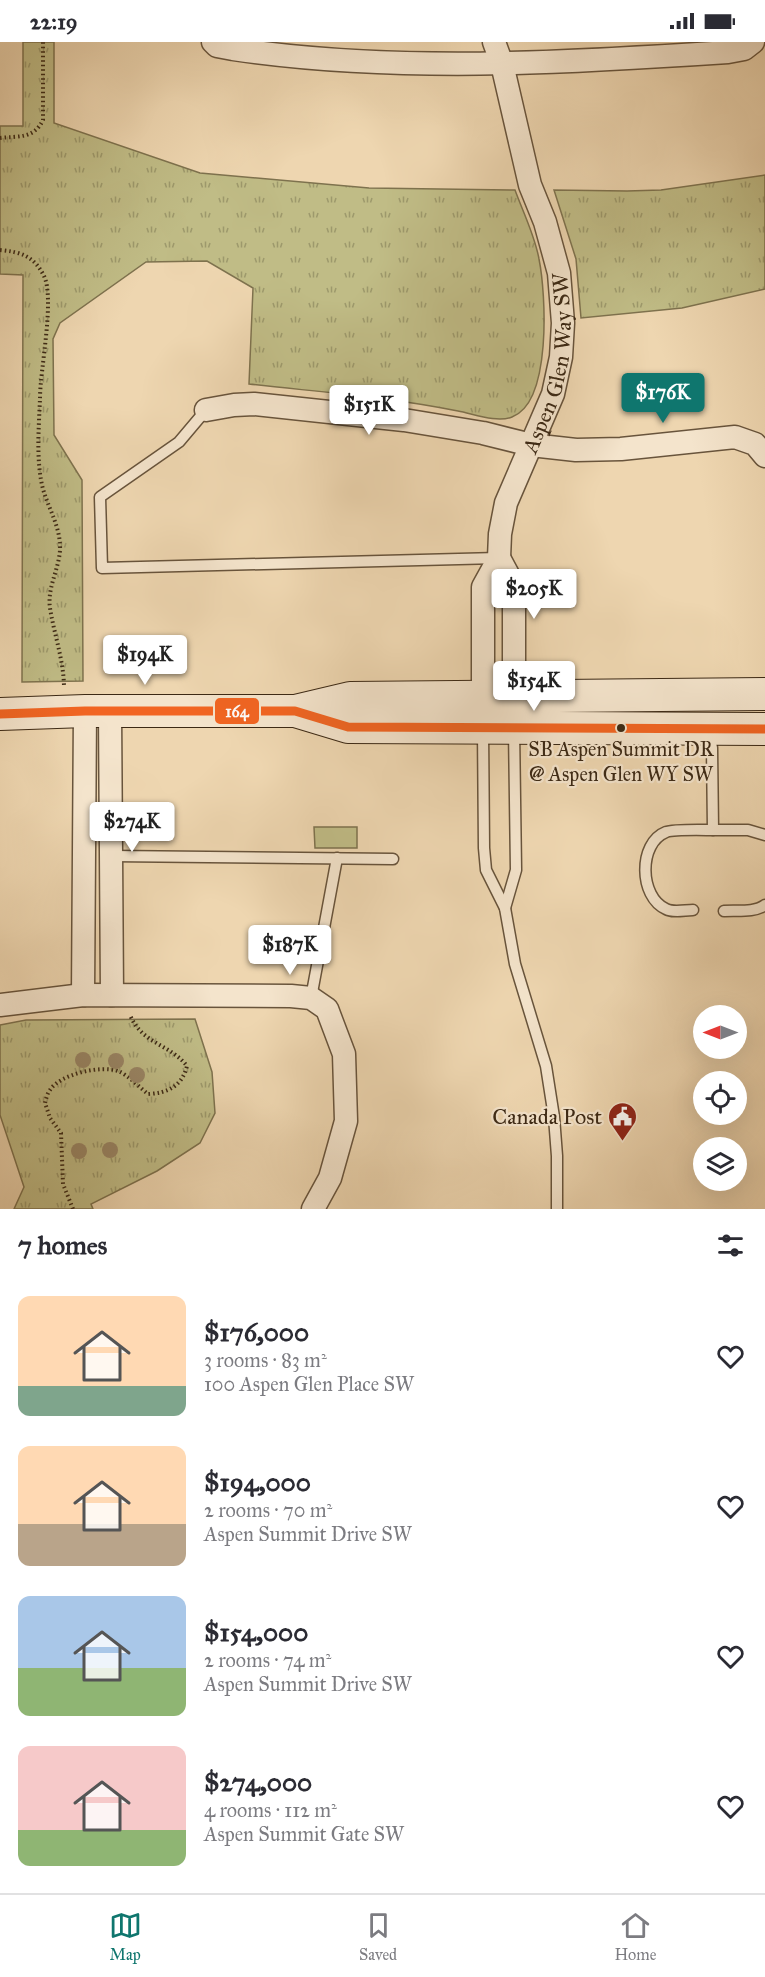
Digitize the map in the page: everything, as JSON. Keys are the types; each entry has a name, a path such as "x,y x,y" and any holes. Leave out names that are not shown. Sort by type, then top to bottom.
{"street":[{"path":"213,42 217,46 233,49 350,62 502,64 728,52 744,49 753,42"},
{"name":"Aspen Glen Way SW","path":"494,42 502,64 530,184 545,222 559,273 563,323 561,357 553,394 506,503 500,534 499,558 483,587 483,696 499,729"},
{"path":"206,410 254,404 404,420 483,433 531,445 576,450 621,449 735,437 754,444 765,456"},
{"path":"499,558 514,586 514,696 499,729"},
{"path":"0,714 86,705 295,711 350,698 765,694"},
{"path":"86,705 112,856 112,995"},
{"path":"83,995 86,705"},
{"path":"295,711 348,727 765,729"},
{"path":"84,856 112,856"},
{"path":"0,1005 83,995 311,998 327,1009 345,1054 346,1121 330,1178 313,1209"}],"lane":[{"path":"206,410 179,442 100,496 102,568 499,558"},
{"path":"499,729 484,848 486,870 505,908 515,964 546,1066 552,1095 557,1156 557,1209"},
{"path":"499,729 516,870 505,908"},
{"path":"709,729 712,748 713,830"},
{"path":"693,910 668,910 655,903 646,886 647,857 654,842 667,831 748,830 765,835"},
{"path":"112,856 393,858"},
{"path":"311,998 337,858"},
{"path":"724,911 762,908 765,905"}],"path":[{"path":"0,138 27,135 39,129 43,120 43,42"},
{"path":"0,250 21,252 34,263 44,277 49,294 40,396 40,469 42,486 59,531 60,551 53,576 49,605 58,649 86,705"},
{"path":"72,1209 63,1185 61,1133 50,1118 45,1103 50,1089 60,1082 92,1069 106,1068 120,1072 147,1094 174,1088 184,1078 187,1066 181,1057 146,1036 135,1027 130,1016"}],"green space":[{"path":"23,42 54,42 54,123 200,173 369,188 515,190 535,242 543,296 543,346 534,391 525,407 506,419 493,419 380,398 249,384 253,288 207,261 146,262 60,323 53,339 54,435 82,480 83,681 22,682 23,275 0,274 0,126 23,126"},
{"path":"765,175 765,289 682,308 581,318 576,259 554,190 661,190"},
{"path":"314,827 357,827 357,848 315,848"},
{"path":"195,1019 212,1072 215,1113 200,1143 157,1171 91,1204 93,1209 14,1209 24,1187 0,1115 0,1025 26,1020"}],"transit line":[{"name":"164","path":"0,714 85,711 295,711 348,727 765,729"}],"place":[{"name":"SB Aspen Summit DR @ Aspen Glen WY SW","path":"621,728"},
{"name":"Canada Post","path":"623,1142"}]}
